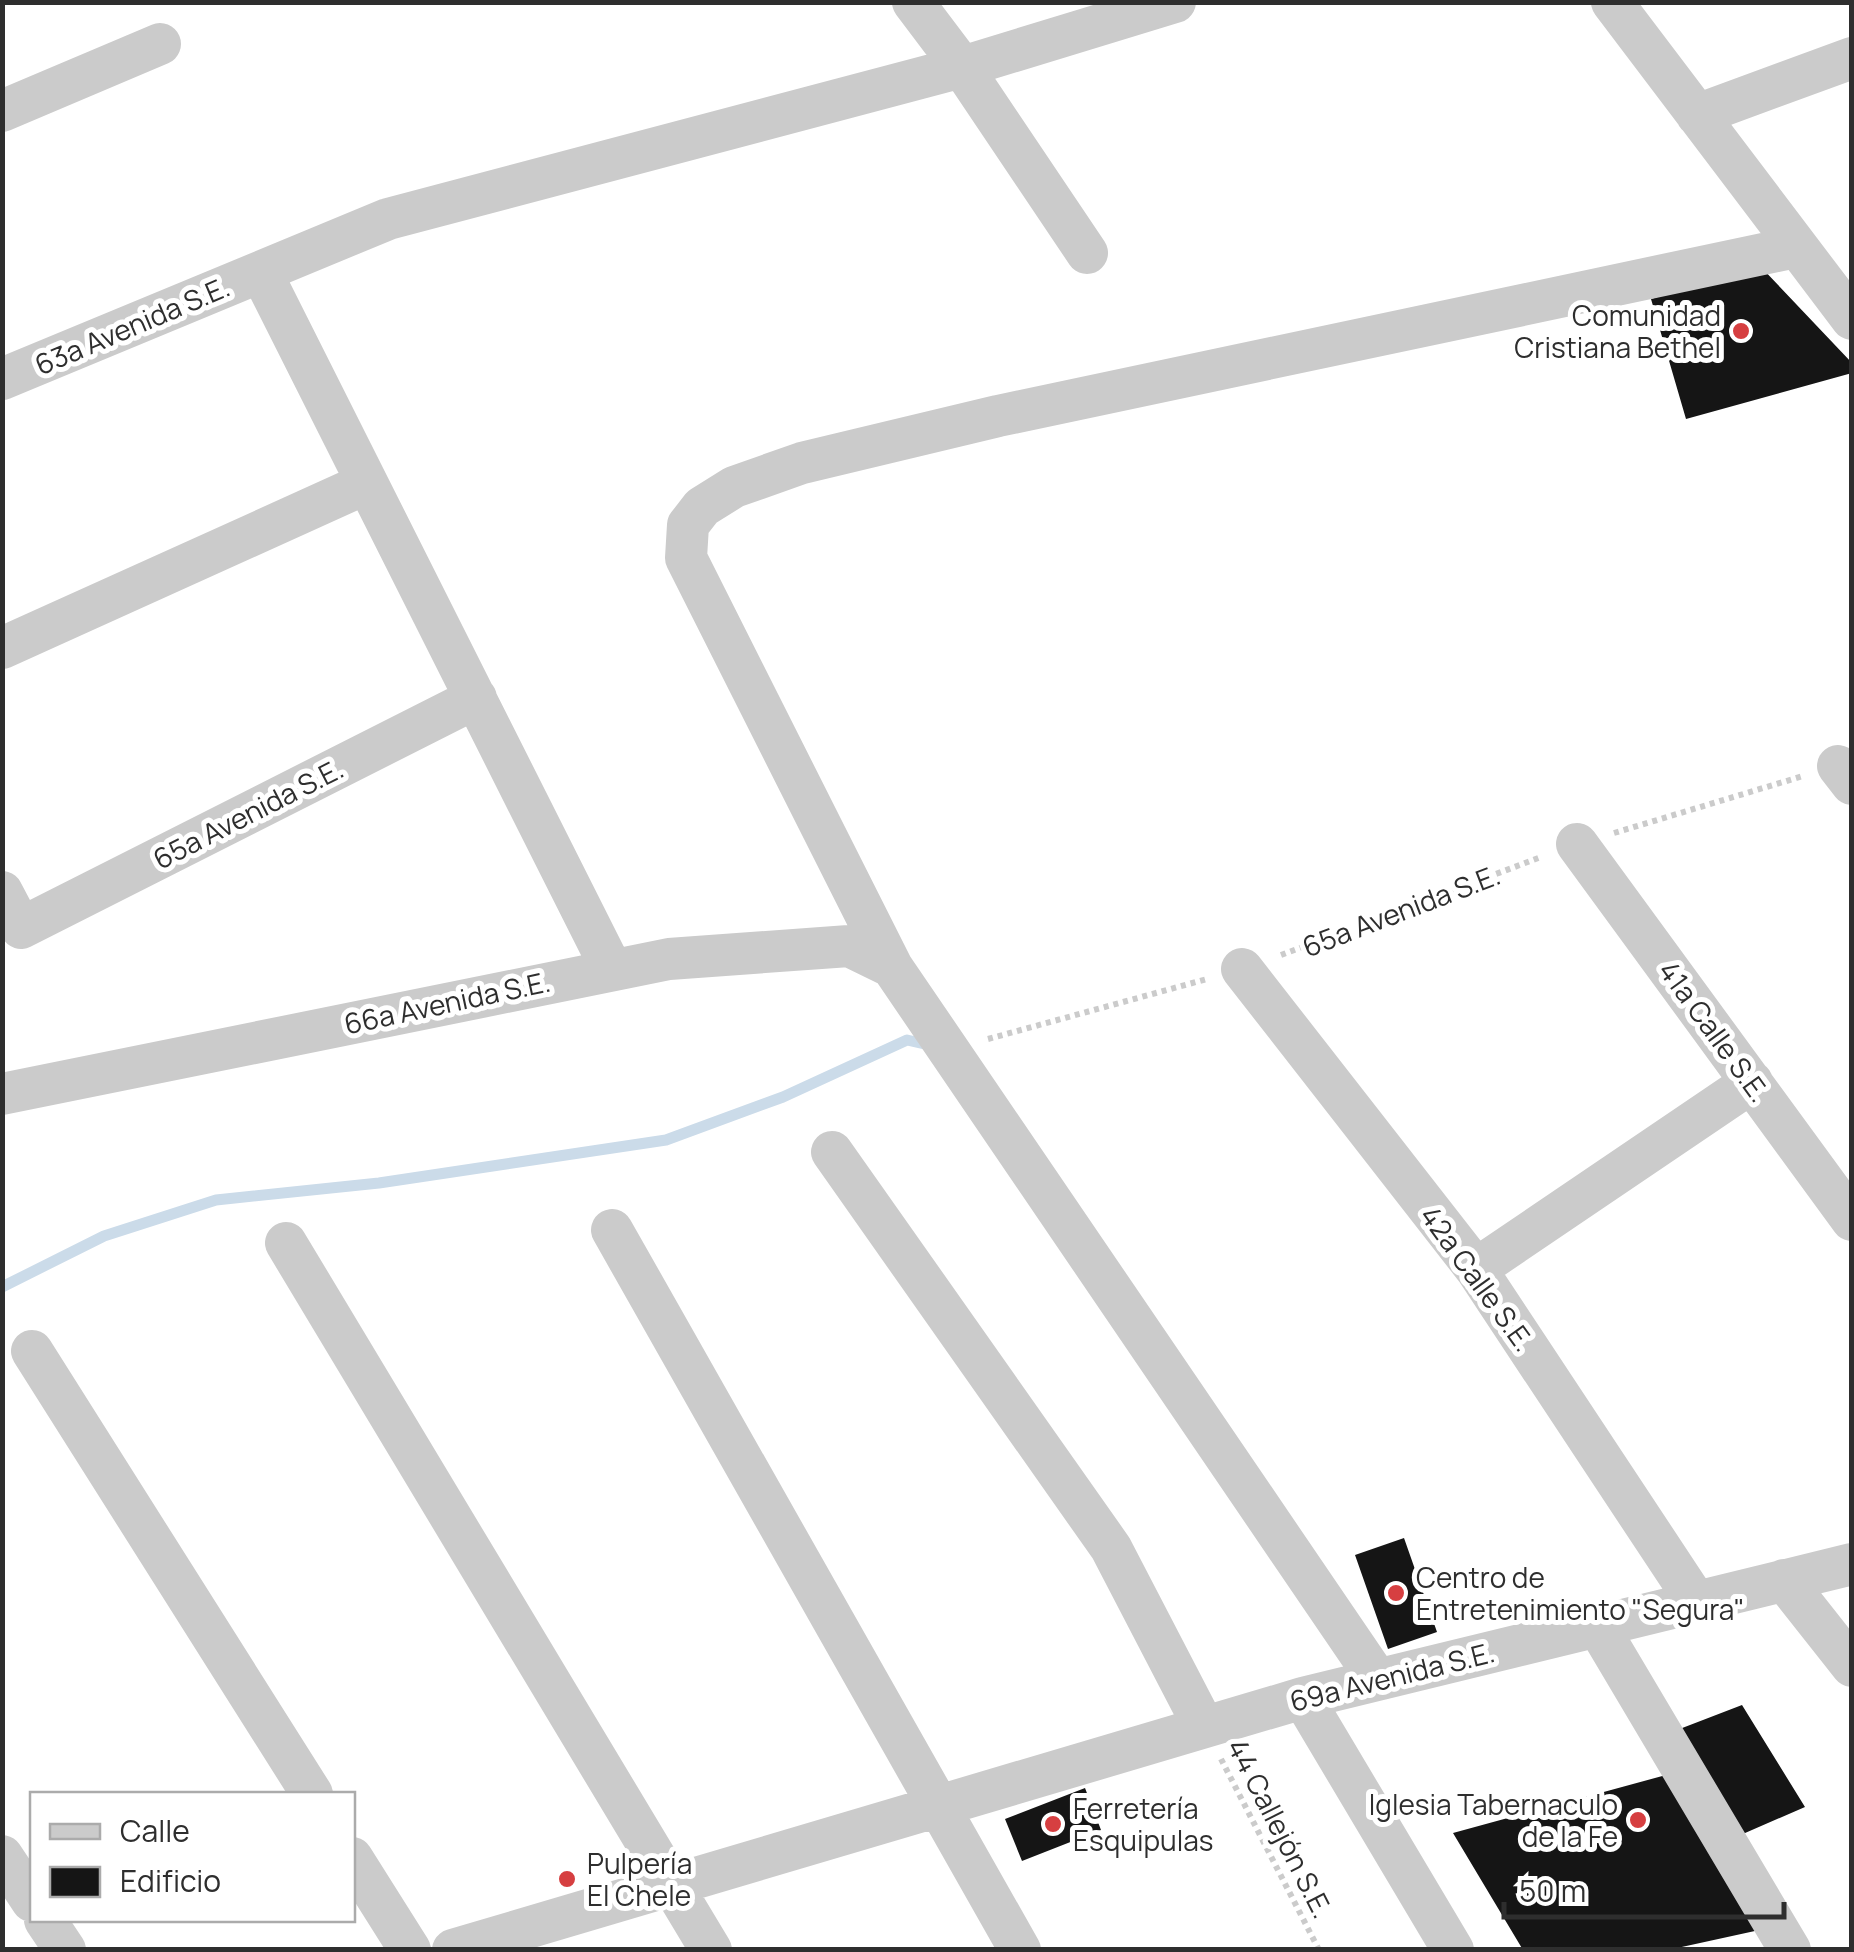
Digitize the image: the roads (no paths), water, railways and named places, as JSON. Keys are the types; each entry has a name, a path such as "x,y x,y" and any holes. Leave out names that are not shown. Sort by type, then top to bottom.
{"street":[{"path":"913,2 962,67 1087,253"},
{"name":"63a Avenida S.E.","path":"2,379 388,219 962,67 1175,2"},
{"path":"1612,2 1852,319"},
{"path":"2,111 160,44"},
{"path":"1696,115 1852,58"},
{"path":"1377,1679 892,967 686,558 688,525 702,507 734,487 802,463 998,416 1796,247"},
{"path":"261,272 611,968"},
{"path":"2,648 367,483"},
{"name":"65a Avenida S.E.","path":"12,910 476,698"},
{"name":"41a Calle S.E.","path":"1577,844 1852,1220"},
{"name":"66a Avenida S.E.","path":"2,1094 611,968 850,946 892,967"},
{"name":"42a Calle S.E.","path":"1242,970 1476,1269 1695,1600"},
{"path":"1476,1269 1752,1082"},
{"path":"832,1152 1111,1548 1204,1727"},
{"path":"612,1230 1020,1950"},
{"path":"286,1243 711,1950"},
{"path":"32,1352 311,1792"},
{"name":"69a Avenida S.E.","path":"453,1950 1303,1698 1852,1564"},
{"path":"1784,1580 1852,1666"},
{"path":"1597,1625 1790,1950"},
{"path":"1303,1698 1453,1950"},
{"path":"2,1856 30,1898"},
{"path":"355,1863 410,1950"},
{"path":"46,1922 65,1950"}],"waterway":[{"path":"2,1287 104,1236 216,1200 379,1183 666,1140 783,1097 907,1040 929,1045"}],"place":[{"name":"Comunidad Cristiana Bethel","path":"1741,331"},
{"name":"Centro de Entretenimiento \"Segura\"","path":"1396,1593"},
{"name":"Iglesia Tabernaculo de la Fe","path":"1638,1820"},
{"name":"Ferretería Esquipulas","path":"1053,1824"},
{"name":"Pulpería El Chele","path":"567,1879"}]}
